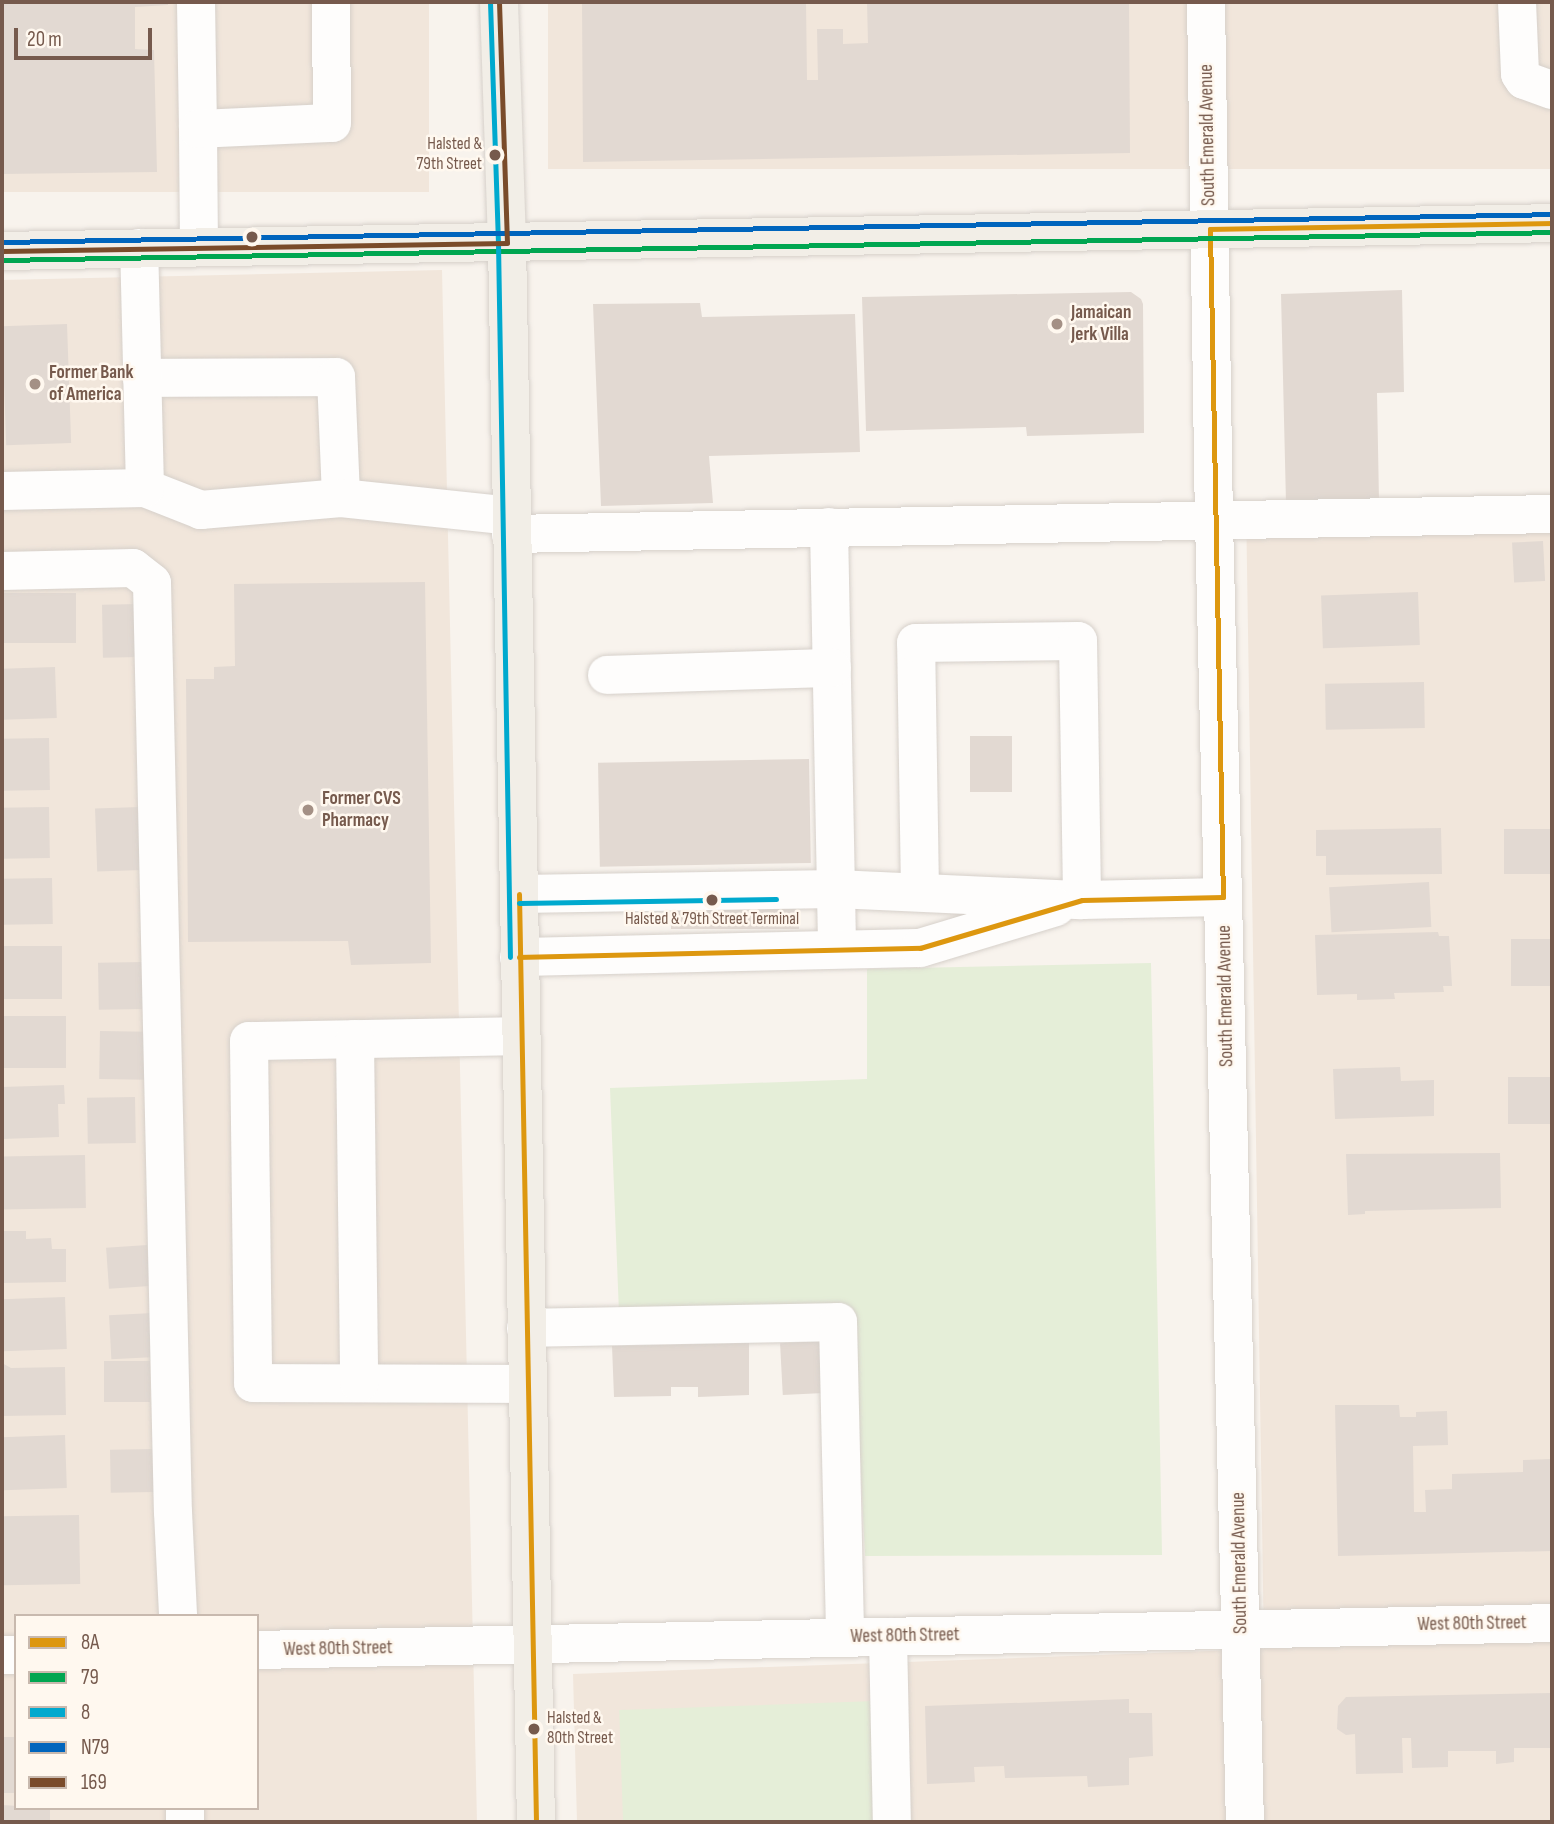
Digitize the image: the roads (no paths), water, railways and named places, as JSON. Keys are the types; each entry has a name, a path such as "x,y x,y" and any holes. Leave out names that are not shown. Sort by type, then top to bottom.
{"main road":[{"path":"499,2 507,243 536,1822"},
{"path":"2,251 1552,223"}],"street":[{"path":"197,2 199,247"},
{"path":"198,129 332,123 331,2"},
{"name":"South Emerald Avenue","path":"1206,2 1214,520 1245,1822"},
{"path":"1517,2 1520,74 1524,80 1552,90"},
{"path":"139,248 145,488"},
{"path":"142,378 336,377 341,498"},
{"path":"2,491 145,488 201,510 341,498 511,525 829,527 1552,514"},
{"path":"829,527 837,949"},
{"path":"2,571 133,568 152,583 173,1512 178,1614"},
{"path":"920,891 916,643 1079,641 1082,900"},
{"path":"607,675 832,668"},
{"path":"519,894 836,889 1082,900 1223,897"},
{"path":"519,957 920,948 1082,900"},
{"path":"520,1036 249,1041 253,1383 527,1384"},
{"path":"355,1040 359,1383"},
{"path":"526,1328 838,1322 845,1637"},
{"name":"West 80th Street","path":"259,1650 1552,1623"},
{"path":"888,1637 892,1822"}],"place":[{"name":"Halsted & 79th Street","path":"495,155"},
{"name":"Jamaican Jerk Villa","path":"1057,324"},
{"name":"Former Bank of America","path":"35,384"},
{"name":"Former CVS Pharmacy","path":"308,810"},
{"name":"Halsted & 79th Street Terminal","path":"712,900"},
{"name":"Halsted & 80th Street","path":"534,1729"}]}
